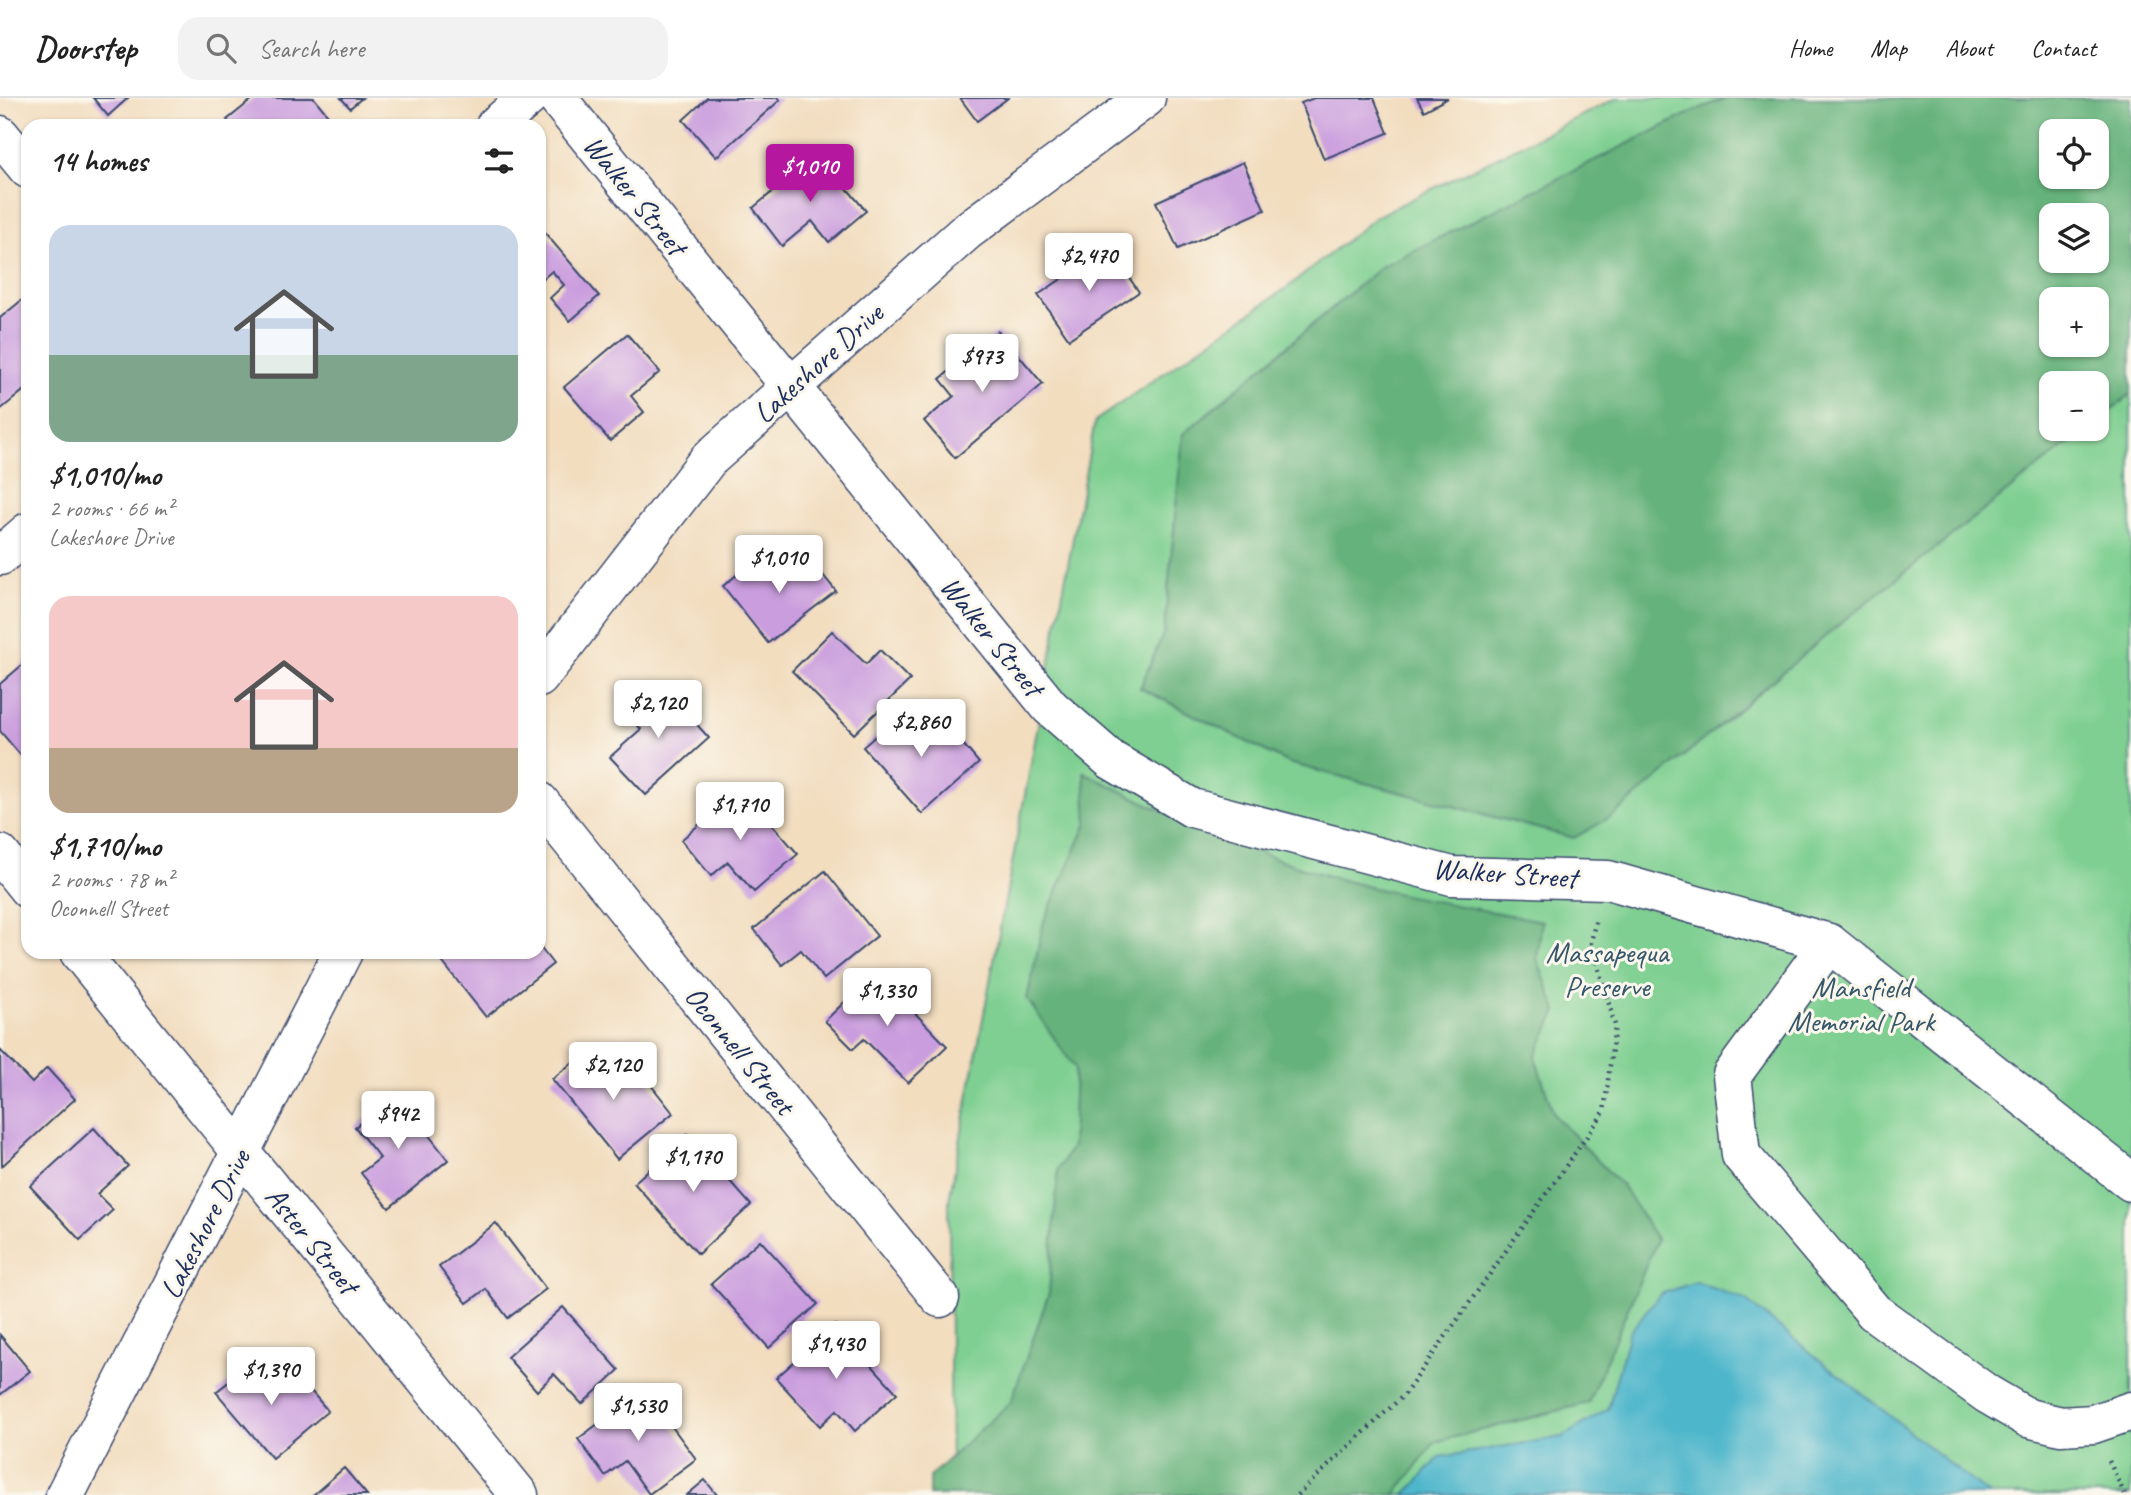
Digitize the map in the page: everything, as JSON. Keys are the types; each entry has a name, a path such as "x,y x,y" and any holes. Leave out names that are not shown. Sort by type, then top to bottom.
{"street":[{"path":"503,119 528,98"},
{"name":"Walker Street","path":"557,98 1050,707 1111,760 1152,787 1192,808 1452,876 1608,880 1829,943"},
{"name":"Lakeshore Drive","path":"546,669 708,460 967,231 1146,98"},
{"path":"0,135 21,161"},
{"path":"0,556 21,538"},
{"name":"Oconnell Street","path":"546,811 940,1298"},
{"path":"0,854 21,880"},
{"path":"2131,1182 1829,943 1732,1075 1741,1155 1874,1312 1987,1394 2028,1418 2061,1426 2093,1424 2131,1411"},
{"name":"Aster Street","path":"85,959 519,1495"},
{"name":"Lakeshore Drive","path":"65,1495 339,959"}],"path":[{"path":"1297,1495 1405,1394 1604,1112 1615,1025 1591,943 1608,880"}],"green space":[{"name":"Massapequa Preserve","path":"1617,98 2131,98 2131,1495 951,1495 949,1200 1095,421 1292,284 1377,216"},
{"path":"1727,98 2131,98 2131,394 2109,411 2109,371 2039,371 2039,441 2072,441 1847,618 1614,815 1574,838 1289,763 1140,688 1164,632 1183,434 1382,266 1694,111"},
{"path":"1084,772 1192,824 1303,868 1392,892 1542,921 1537,959 1557,1011 1535,1057 1554,1115 1624,1188 1657,1240 1588,1403 1435,1442 1395,1495 929,1495 929,1477 1011,1402 1049,1293 1058,1170 1072,1146 1075,1068 1027,999 1044,921 1087,823"}],"water":[{"path":"1696,1282 1745,1300 1989,1495 1405,1495 1440,1457 1562,1437 1608,1409 1629,1333 1660,1294"}],"building":[{"path":"93,98 128,98 108,116"},
{"path":"254,98 314,98 331,119 228,119"},
{"path":"341,98 362,98 350,108"},
{"path":"707,98 780,100 716,157 683,120"},
{"path":"960,98 1008,98 977,121"},
{"path":"1314,98 1374,98 1388,133 1324,159 1301,103"},
{"path":"1417,98 1448,98 1424,111"},
{"path":"818,154 866,211 829,242 812,221 782,246 753,208"},
{"path":"1243,162 1265,210 1178,249 1156,202"},
{"path":"546,234 599,296 570,321 550,298 564,285 552,271 546,276"},
{"path":"1108,247 1139,292 1069,339 1038,295"},
{"path":"21,301 21,393 0,410 0,318"},
{"path":"998,331 1043,384 955,458 924,421 954,396 940,379"},
{"path":"627,334 660,372 631,396 644,412 610,441 564,387"},
{"path":"805,553 836,591 768,643 723,586 758,558 773,578"},
{"path":"832,631 866,664 880,650 910,680 854,734 792,671"},
{"path":"21,666 21,756 0,731 0,684"},
{"path":"660,684 709,738 646,795 610,757 641,729 627,714"},
{"path":"909,707 935,736 947,725 979,763 922,814 863,747"},
{"path":"741,789 798,854 754,892 728,862 711,876 681,840"},
{"path":"825,871 877,936 824,979 801,950 782,965 754,929"},
{"path":"546,955 553,964 486,1017 440,959 546,959"},
{"path":"875,972 947,1046 908,1083 864,1039 853,1049 825,1021"},
{"path":"591,1048 617,1080 635,1065 673,1113 617,1159 552,1079"},
{"path":"0,1050 32,1083 47,1068 75,1099 2,1166"},
{"path":"397,1094 448,1160 389,1208 361,1173 380,1158 355,1127"},
{"path":"94,1128 128,1166 97,1194 113,1210 80,1240 30,1186"},
{"path":"688,1134 751,1205 698,1254 634,1183"},
{"path":"496,1223 546,1289 508,1318 486,1289 467,1303 439,1267"},
{"path":"760,1240 818,1304 769,1348 711,1284"},
{"path":"563,1307 619,1370 582,1404 554,1374 537,1391 507,1357"},
{"path":"835,1325 897,1393 855,1431 837,1410 820,1426 776,1378"},
{"path":"0,1335 30,1371 0,1395"},
{"path":"256,1360 281,1391 299,1377 328,1411 272,1458 216,1392"},
{"path":"644,1389 696,1459 649,1494 625,1461 605,1476 578,1439"},
{"path":"344,1468 367,1495 313,1495"},
{"path":"705,1480 717,1495 687,1495"}],"park label":[{"name":"Mansfield Memorial Park","path":"1861,1004"}]}
